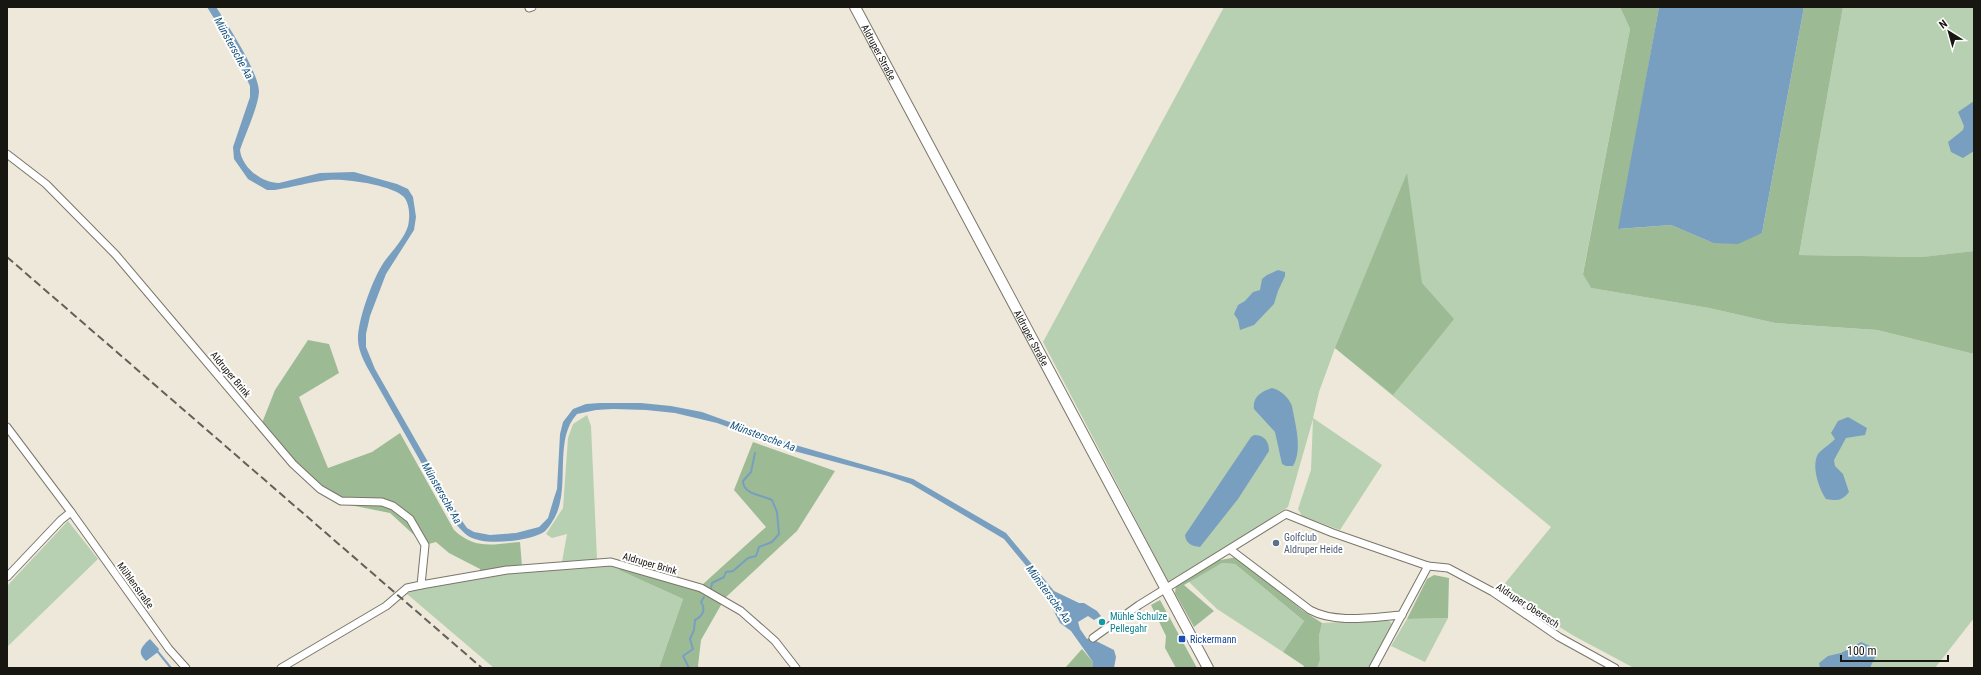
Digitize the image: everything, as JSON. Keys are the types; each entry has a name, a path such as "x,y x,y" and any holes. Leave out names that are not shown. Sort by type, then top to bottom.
{"main road":[{"name":"Aldruper Straße","path":"855,7 1208,668"}],"street":[{"name":"Aldruper Brink","path":"7,154 46,184 116,255 293,464 320,489 341,501 382,502 393,506 410,519 424,545 421,585"},
{"name":"Mühlenstraße","path":"7,427 71,512 169,649 186,668"},
{"path":"7,577 61,520 71,512"},
{"name":"Aldruper Oberesch","path":"1093,638 1165,589 1231,550 1286,514 1333,533 1428,566 1448,568 1492,592 1559,637 1615,668"},
{"path":"1231,550 1318,615 1353,618 1402,615"},
{"name":"Aldruper Brink","path":"281,668 386,606 407,588 508,570 611,562 701,588 741,611 775,641 796,668"},
{"path":"1373,668 1428,566"}],"green space":[{"path":"1224,7 1620,7 1630,29 1583,273 1591,288 1709,308 1775,323 1877,330 1974,354 1974,618 1935,668 1634,668 1574,636 1503,592 1502,587 1551,527 1335,348 1319,392 1313,418 1382,465 1340,530 1302,516 1298,509 1311,470 1313,419 1288,507 1169,583 1043,342"},
{"path":"1620,7 1659,7 1619,229 1671,225 1713,243 1762,233 1804,7 1843,7 1799,255 1922,257 1974,251 1974,354 1877,330 1775,323 1709,308 1591,288 1583,274 1630,29"},
{"path":"1843,7 1974,7 1974,251 1923,257 1799,255"},
{"path":"1407,173 1422,283 1454,319 1393,395 1335,348"},
{"path":"308,340 329,344 339,373 299,397 328,468 372,452 400,433 454,530 469,541 477,543 493,544 520,542 522,567 480,572 480,569 449,553 436,542 425,545 390,513 340,503 295,464 262,423 275,390"},
{"path":"587,415 591,426 597,559 562,562 567,534 552,538 546,534 563,508 568,438 573,424"},
{"path":"753,442 835,471 797,531 725,598 701,640 699,668 659,668 683,599 619,570 624,560 706,588 702,585 766,527 734,490"},
{"path":"68,521 98,559 7,647 7,586"},
{"path":"1237,557 1302,610 1322,623 1319,636 1320,660 1317,668 1303,668 1304,666 1283,652 1304,621 1235,564 1222,563 1184,585 1214,611 1194,627 1175,593 1176,585 1215,561"},
{"path":"610,563 621,566 619,570 683,599 659,668 494,668 407,594 415,588 507,572"},
{"path":"1222,563 1235,564 1304,621 1283,652 1217,609 1188,581"},
{"path":"1434,575 1449,578 1448,618 1407,619 1427,579"},
{"path":"1160,600 1197,668 1176,668 1165,648 1166,636 1151,605"},
{"path":"1448,618 1425,662 1391,646 1407,619"},
{"path":"1386,620 1391,622 1392,626 1369,668 1317,668 1320,660 1319,636 1322,623"},
{"path":"1082,649 1093,662 1092,668 1065,668"}],"water":[{"name":"Münstersche Aa","path":"207,7 216,7 242,48 258,83 258,98 240,150 245,163 254,173 266,180 279,183 320,173 354,172 397,184 408,189 413,197 416,217 414,230 386,274 370,316 366,334 366,347 375,369 467,528 474,532 490,535 516,533 539,527 548,518 557,489 560,434 563,422 573,409 586,404 641,403 671,406 702,412 785,442 913,479 1006,533 1054,591 1079,603 1084,603 1097,611 1101,616 1094,620 1088,616 1078,622 1080,629 1087,639 1090,638 1114,650 1116,657 1114,668 1092,668 1093,662 1071,631 1060,623 1028,568 1004,539 911,484 888,476 794,451 717,423 675,413 613,409 596,410 577,414 570,425 566,437 560,505 555,517 547,529 544,532 529,538 500,542 482,541 467,535 456,524 367,367 361,355 358,341 360,322 375,278 384,262 401,240 408,226 409,211 406,200 404,197 390,189 356,181 328,180 275,190 267,190 248,179 234,159 233,147 250,97 250,86 233,49"},
{"path":"1659,7 1804,7 1762,233 1738,244 1713,243 1671,225 1618,229"},
{"path":"1974,101 1974,151 1963,158 1951,152 1948,142 1963,130 1964,126 1958,112"},
{"path":"1278,270 1285,272 1285,276 1274,304 1254,325 1240,330 1238,320 1234,314 1238,305 1245,301 1253,292 1260,290 1262,279"},
{"path":"1272,388 1284,395 1292,406 1298,444 1296,459 1293,466 1286,466 1282,464 1275,432 1254,409 1255,401 1258,395"},
{"path":"1848,417 1867,428 1865,435 1846,438 1834,460 1835,466 1843,474 1849,492 1839,500 1826,499 1817,477 1815,465 1816,459 1819,452 1835,439 1831,433 1838,421"},
{"path":"1254,435 1261,436 1265,439 1268,444 1269,451 1238,499 1200,547 1190,544 1185,535 1251,437"},
{"path":"150,639 159,649 158,652 146,661 141,655 141,649"},
{"path":"1861,642 1870,646 1877,653 1870,668 1820,668 1819,663 1828,656 1841,653"}],"waterway":[{"path":"711,588 712,583 724,577 726,572 733,571 748,558 756,556 759,547 772,542 779,534 777,512 772,500 754,494 744,486 743,481 751,472 755,453"},
{"path":"689,668 683,656 693,649 690,639 694,630 695,620 703,612 703,605 701,602 704,597"},
{"path":"158,652 171,668"}],"railway":[{"path":"7,257 482,668"}],"place":[{"name":"Golfclub Aldruper Heide","path":"1276,543"},
{"name":"Mühle Schulze Pellegahr","path":"1102,622"},
{"name":"Rickermann","path":"1182,639"}]}
